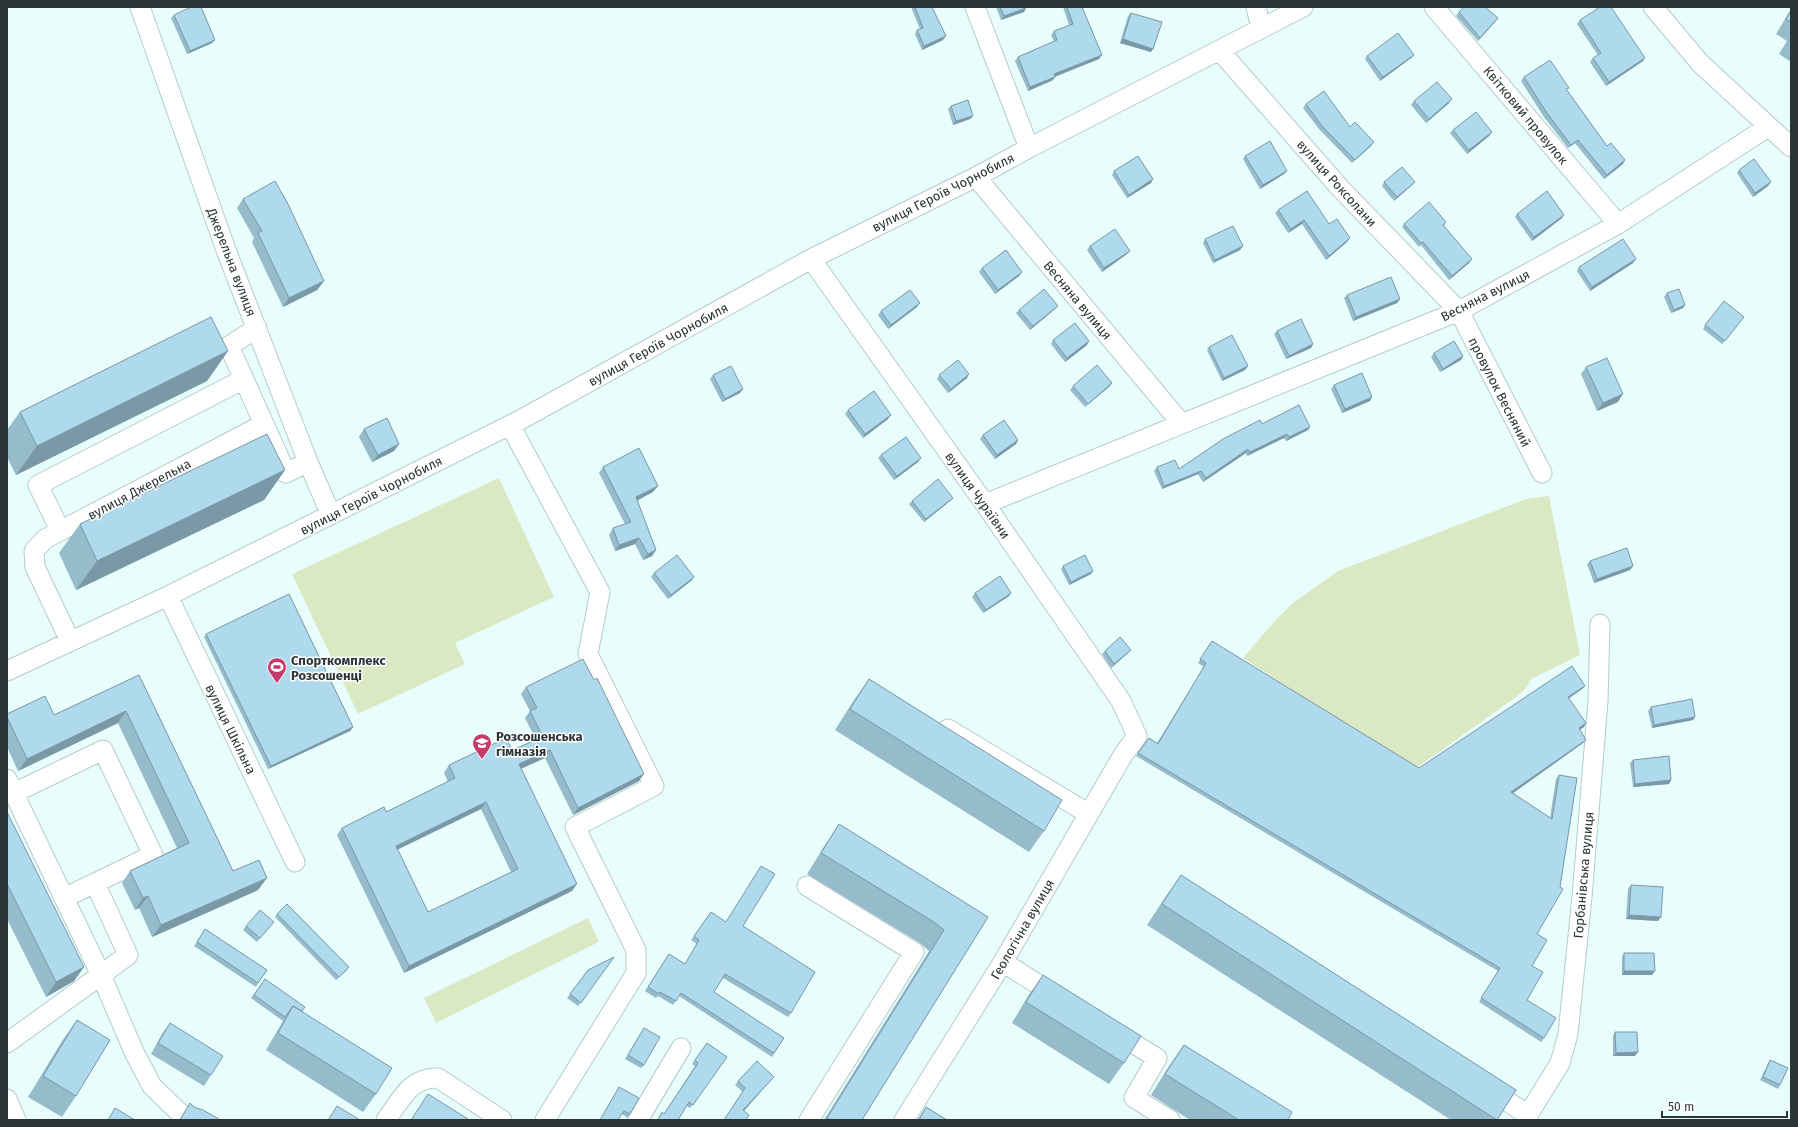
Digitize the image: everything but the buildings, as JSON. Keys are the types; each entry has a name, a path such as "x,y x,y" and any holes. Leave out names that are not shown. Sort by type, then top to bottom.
{"street":[{"name":"Джерельна вулиця","path":"140,7 226,250 308,462 331,515"},
{"path":"975,7 1029,148"},
{"path":"1256,7 1261,28"},
{"name":"вулиця Героїв Чорнобиля","path":"7,671 70,640 168,596 510,425 811,259 976,177 1029,148 1303,7"},
{"name":"Квітковий провулок","path":"1434,7 1618,224"},
{"path":"1653,7 1700,63 1791,147"},
{"name":"вулиця Роксолани","path":"1220,51 1340,188 1459,311"},
{"name":"Весняна вулиця","path":"985,504 1459,311 1618,224 1768,127"},
{"name":"Весняна вулиця","path":"976,177 1181,423"},
{"name":"вулиця Чураївни","path":"811,259 985,504 1121,701 1137,736"},
{"name":"провулок Весняний","path":"1459,311 1542,473"},
{"path":"257,328 230,346 286,474 308,462"},
{"path":"60,530 38,485 244,379"},
{"name":"вулиця Джерельна","path":"70,640 35,567 34,551 45,539 60,530 264,424"},
{"path":"510,425 600,592 588,654 654,786 575,827 636,950 636,973 545,1120"},
{"name":"вулиця Шкільна","path":"168,596 295,862"},
{"name":"Горбанівська вулиця","path":"1475,1080 1527,1118 1560,1063 1568,1034 1582,897 1598,708 1600,624"},
{"path":"932,720 1089,814"},
{"name":"Геологічна вулиця","path":"904,1120 1003,962 1123,755 1137,736"},
{"path":"64,898 153,855 103,750 10,786 101,975 135,1054 152,1086 187,1120"},
{"path":"7,1043 128,955 95,883"},
{"path":"807,886 914,952 809,1120"},
{"path":"1003,962 1076,1008"},
{"path":"1097,1021 1157,1058 1134,1098 1170,1120"},
{"path":"638,1120 681,1048"},
{"path":"386,1120 412,1085 425,1079 438,1078 502,1120"},
{"path":"7,1099 16,1120"}],"green space":[{"path":"499,478 554,597 455,643 465,664 358,714 292,574"},
{"path":"1549,496 1580,655 1531,679 1526,688 1516,697 1418,767 1399,758 1243,658 1273,623 1294,602 1338,571 1526,499"},
{"path":"588,918 599,942 436,1023 424,998"}],"place":[{"name":"Спорткомплекс Розсошенці","path":"277,684"},
{"name":"Розсошенська гімназія","path":"482,760"}]}
